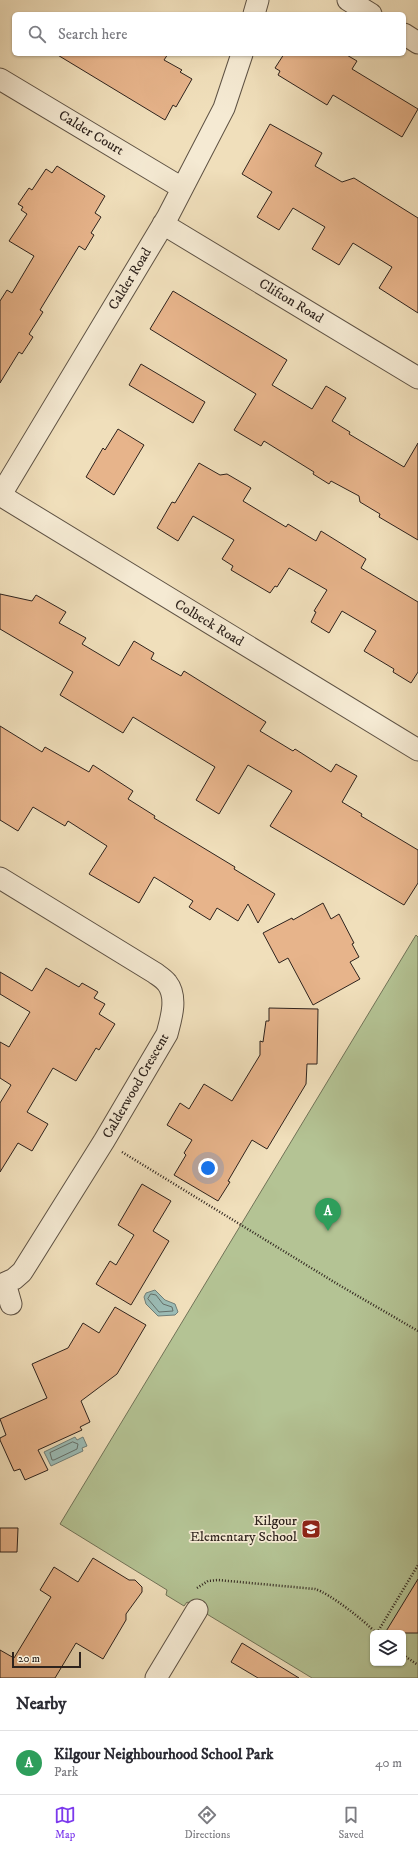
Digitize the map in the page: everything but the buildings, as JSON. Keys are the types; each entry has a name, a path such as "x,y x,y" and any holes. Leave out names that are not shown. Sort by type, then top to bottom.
{"street":[{"path":"255,12 258,0"},
{"path":"348,0 368,12"},
{"path":"406,35 418,43"},
{"name":"Calder Road","path":"0,495 163,224 224,108 241,56"},
{"name":"Calder Court","path":"0,79 182,188"},
{"name":"Clifton Road","path":"163,224 418,378"},
{"name":"Colbeck Road","path":"0,495 418,750"},
{"name":"Calderwood Crescent","path":"0,878 155,973 168,984 173,1003 172,1016 167,1034 104,1141 22,1272 14,1279 2,1282 11,1304"},
{"path":"156,1678 195,1601"}],"path":[{"path":"104,1141 339,1285 418,1331"},
{"path":"378,1630 418,1566"},
{"path":"195,1601 203,1584 218,1580 315,1589 324,1593 373,1630"},
{"path":"406,1658 418,1665"}],"green space":[{"path":"416,935 418,937 418,1678 312,1678 187,1602 184,1606 166,1595 167,1590 60,1524"}],"water":[{"path":"155,1290 165,1300 175,1304 178,1312 175,1315 158,1316 146,1304 144,1297 146,1293"},
{"path":"75,1437 77,1440 83,1437 87,1446 82,1448 83,1451 51,1466 44,1452"}],"place":[{"name":"Kilgour Neighbourhood School Park","path":"328,1231"},
{"name":"Kilgour Elementary School","path":"311,1529"}]}
